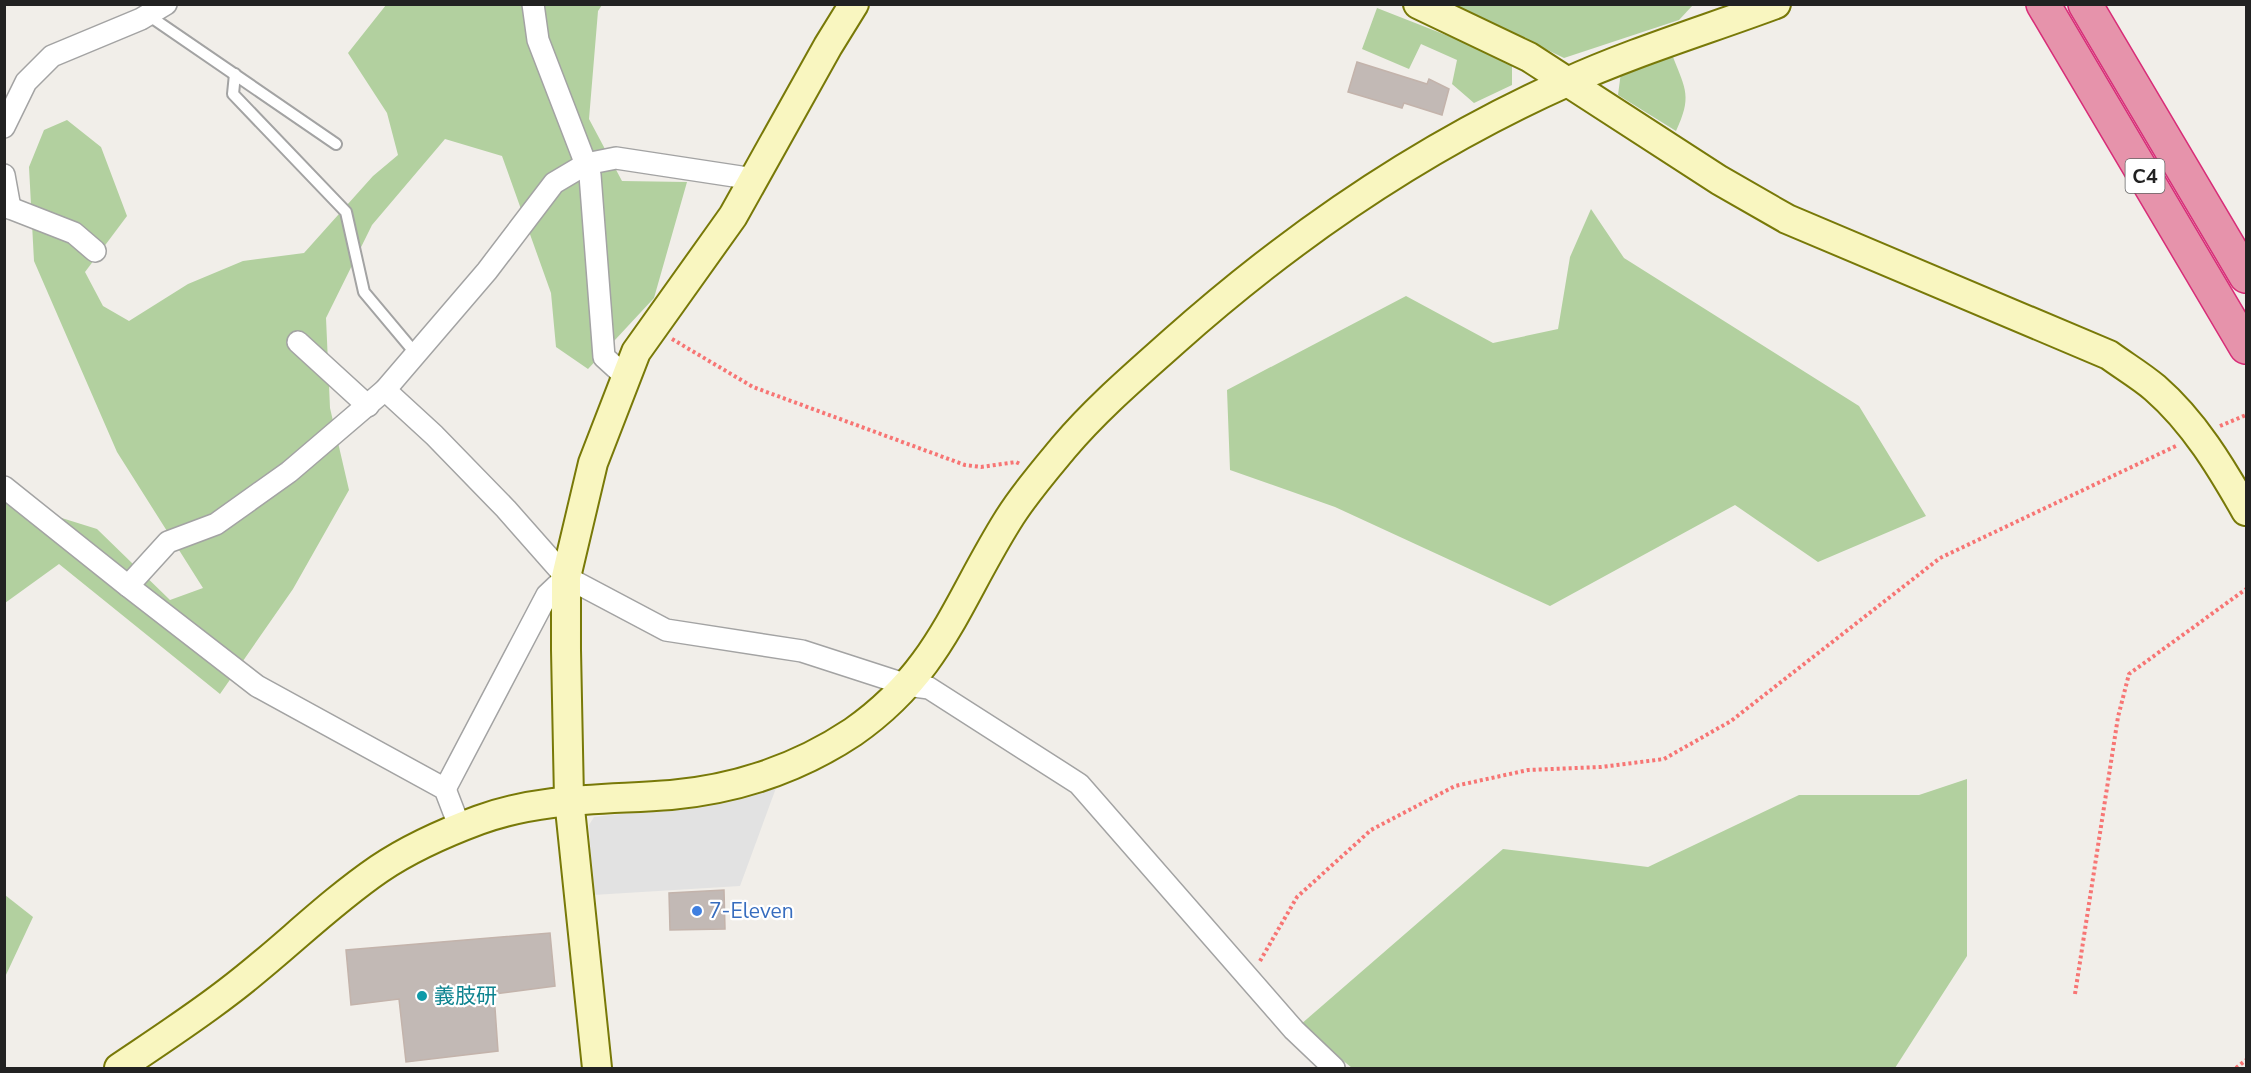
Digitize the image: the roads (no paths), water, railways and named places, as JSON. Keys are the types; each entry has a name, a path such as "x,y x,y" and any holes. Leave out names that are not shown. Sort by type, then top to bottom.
{"highway":[{"name":"C4","path":"2043,4 2247,347"},
{"name":"C4","path":"2085,4 2247,276"}],"street":[{"path":"533,4 538,39 590,175 604,357 626,377"},
{"path":"597,1068 569,799 566,577 592,463 636,352 734,216 854,4"},
{"path":"1418,4 1530,57 1719,180 1787,219 2109,356 2154,387 2198,436 2247,511"},
{"path":"119,1068 228,993 379,868 429,839 514,809 569,799 673,795 722,787 777,771 829,747 852,732 907,685 946,634 1007,522 1042,474 1106,403 1221,299 1288,245 1416,159 1493,117 1569,81 1776,4"},
{"path":"4,127 26,82 52,56 157,10"},
{"path":"128,586 168,542 216,524 289,472 386,390 487,271 554,183 586,164 616,158 754,179"},
{"path":"4,175 7,211 74,233 95,251"},
{"path":"298,342 368,406"},
{"path":"386,390 474,476 566,577 666,630 802,651 907,685 929,688 1079,784 1325,1065"},
{"path":"4,487 257,686 445,789 460,828"},
{"path":"445,789 547,595 566,577"}],"lane":[{"path":"157,10 235,74 336,144"},
{"path":"235,74 233,94 346,212 364,292 416,354"}],"place":[{"name":"7-Eleven","path":"697,911"},
{"name":"義肢研","path":"422,996"}]}
